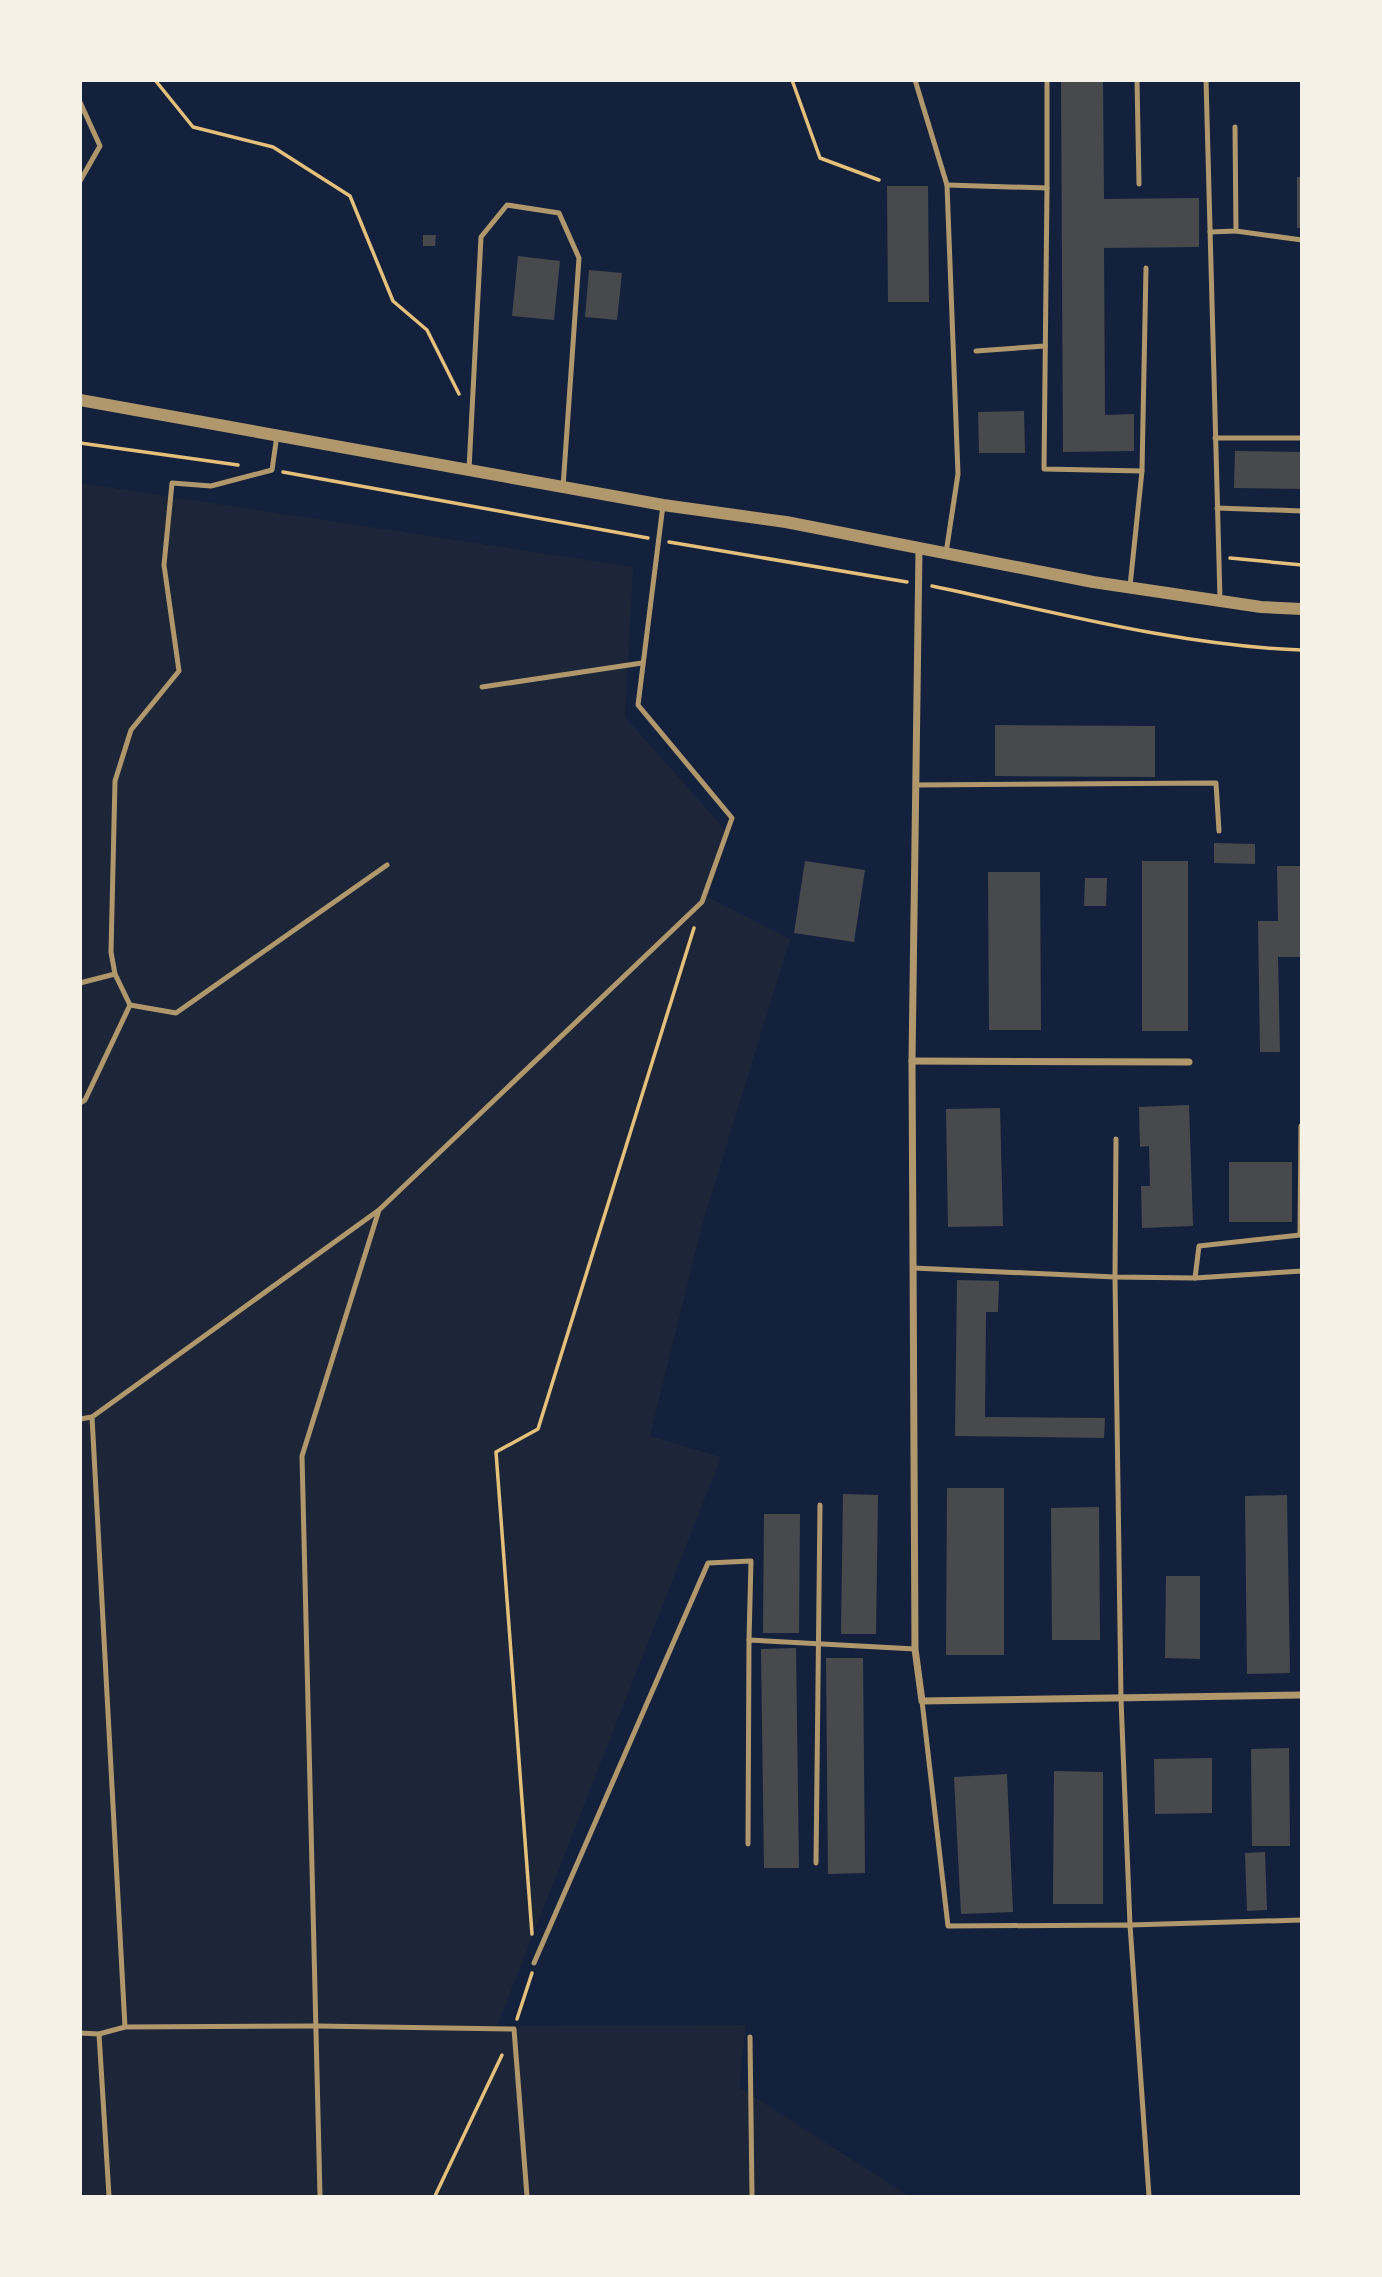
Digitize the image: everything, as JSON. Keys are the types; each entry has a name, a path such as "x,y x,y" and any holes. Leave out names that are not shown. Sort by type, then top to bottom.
{"street":[{"path":"80,400 663,505 786,523 1094,582 1220,602 1301,609"},
{"path":"919,549 912,1061 915,1649 922,1701 1301,1695"},
{"path":"912,1061 1189,1062"}],"lane":[{"path":"915,80 947,184 958,474 946,553"},
{"path":"1047,80 1044,469 1142,471"},
{"path":"1137,80 1139,184"},
{"path":"1206,80 1220,602"},
{"path":"80,102 100,146 80,181"},
{"path":"1235,127 1236,232"},
{"path":"947,184 1047,188"},
{"path":"469,469 481,237 507,205 559,213 579,258 563,487"},
{"path":"1210,232 1236,232 1301,240"},
{"path":"1130,586 1142,471 1146,268"},
{"path":"976,351 1045,346"},
{"path":"130,1005 115,974 111,952 116,781 131,730 179,671 164,565 172,483 211,486 272,470 276,435"},
{"path":"1215,438 1301,439"},
{"path":"80,1419 92,1416 379,1210 702,902 732,818 638,705 663,505"},
{"path":"1217,508 1301,511"},
{"path":"482,687 642,663"},
{"path":"916,785 1216,783 1220,831"},
{"path":"130,1005 176,1013 387,865"},
{"path":"80,984 115,974"},
{"path":"80,1103 85,1100 130,1005"},
{"path":"1195,1278 1199,1246 1300,1235 1301,1126"},
{"path":"1116,1139 1115,1277 1121,1699 1130,1925 1149,2196"},
{"path":"320,2196 302,1456 379,1210"},
{"path":"913,1268 1195,1278 1301,1271"},
{"path":"92,1416 125,2027"},
{"path":"816,1863 820,1505"},
{"path":"534,1964 709,1563 751,1562 748,1844"},
{"path":"749,1640 915,1649"},
{"path":"922,1701 948,1926 1301,1920"},
{"path":"80,2033 99,2034 125,2027 514,2029 527,2196"},
{"path":"99,2034 109,2196"},
{"path":"750,2037 752,2196"}],"path":[{"path":"155,80 193,127 273,147 350,196 393,300 428,330 472,419"},
{"path":"792,80 820,158 879,180"},
{"path":"80,443 272,470 920,584 1172,635 1273,649 1301,650"},
{"path":"1219,557 1301,565"},
{"path":"435,2196 514,2029 534,1964 496,1452 538,1429 702,902"}],"shaded area":[{"path":"80,483 633,567 625,717 729,834 708,897 790,939 702,1225 650,1436 721,1457 497,2026 746,2025 739,2087 909,2196 81,2196"}],"building":[{"path":"1061,80 1103,80 1104,199 1199,198 1199,247 1104,248 1105,415 1134,414 1134,451 1063,452"},
{"path":"1297,177 1302,177 1302,228 1297,228"},
{"path":"887,186 928,186 929,302 888,302"},
{"path":"423,235 436,235 435,246 423,246"},
{"path":"518,256 560,261 554,320 512,316"},
{"path":"589,270 622,273 617,320 585,317"},
{"path":"1024,411 1025,453 979,453 978,412"},
{"path":"1235,451 1302,452 1302,489 1234,488"},
{"path":"995,725 1155,726 1155,777 995,776"},
{"path":"1214,843 1255,844 1255,864 1214,863"},
{"path":"805,861 865,870 854,942 794,933"},
{"path":"1142,861 1188,861 1188,1031 1142,1031"},
{"path":"1277,866 1302,866 1302,957 1278,957 1280,1052 1260,1052 1258,921 1278,921"},
{"path":"988,872 1040,872 1041,1030 989,1030"},
{"path":"1085,878 1107,878 1106,906 1084,906"},
{"path":"1189,1105 1193,1226 1142,1228 1141,1186 1150,1186 1149,1146 1140,1147 1139,1107"},
{"path":"1000,1108 1003,1226 948,1227 946,1109"},
{"path":"1229,1162 1292,1162 1292,1222 1229,1222"},
{"path":"957,1280 999,1281 998,1312 986,1312 985,1417 1105,1418 1104,1438 955,1436"},
{"path":"947,1488 1004,1488 1004,1655 946,1655"},
{"path":"843,1494 878,1495 876,1634 841,1634"},
{"path":"1287,1495 1290,1673 1247,1674 1245,1496"},
{"path":"1099,1507 1100,1640 1052,1640 1051,1508"},
{"path":"764,1514 800,1514 799,1633 763,1633"},
{"path":"1166,1576 1200,1576 1200,1659 1165,1658"},
{"path":"796,1648 799,1868 764,1868 761,1649"},
{"path":"826,1658 863,1658 865,1873 828,1874"},
{"path":"1289,1748 1290,1846 1252,1846 1251,1749"},
{"path":"1212,1758 1212,1813 1155,1814 1154,1759"},
{"path":"1054,1771 1103,1772 1103,1904 1053,1904"},
{"path":"1007,1774 1013,1912 961,1914 954,1777"},
{"path":"1265,1852 1267,1910 1247,1911 1245,1853"}]}
